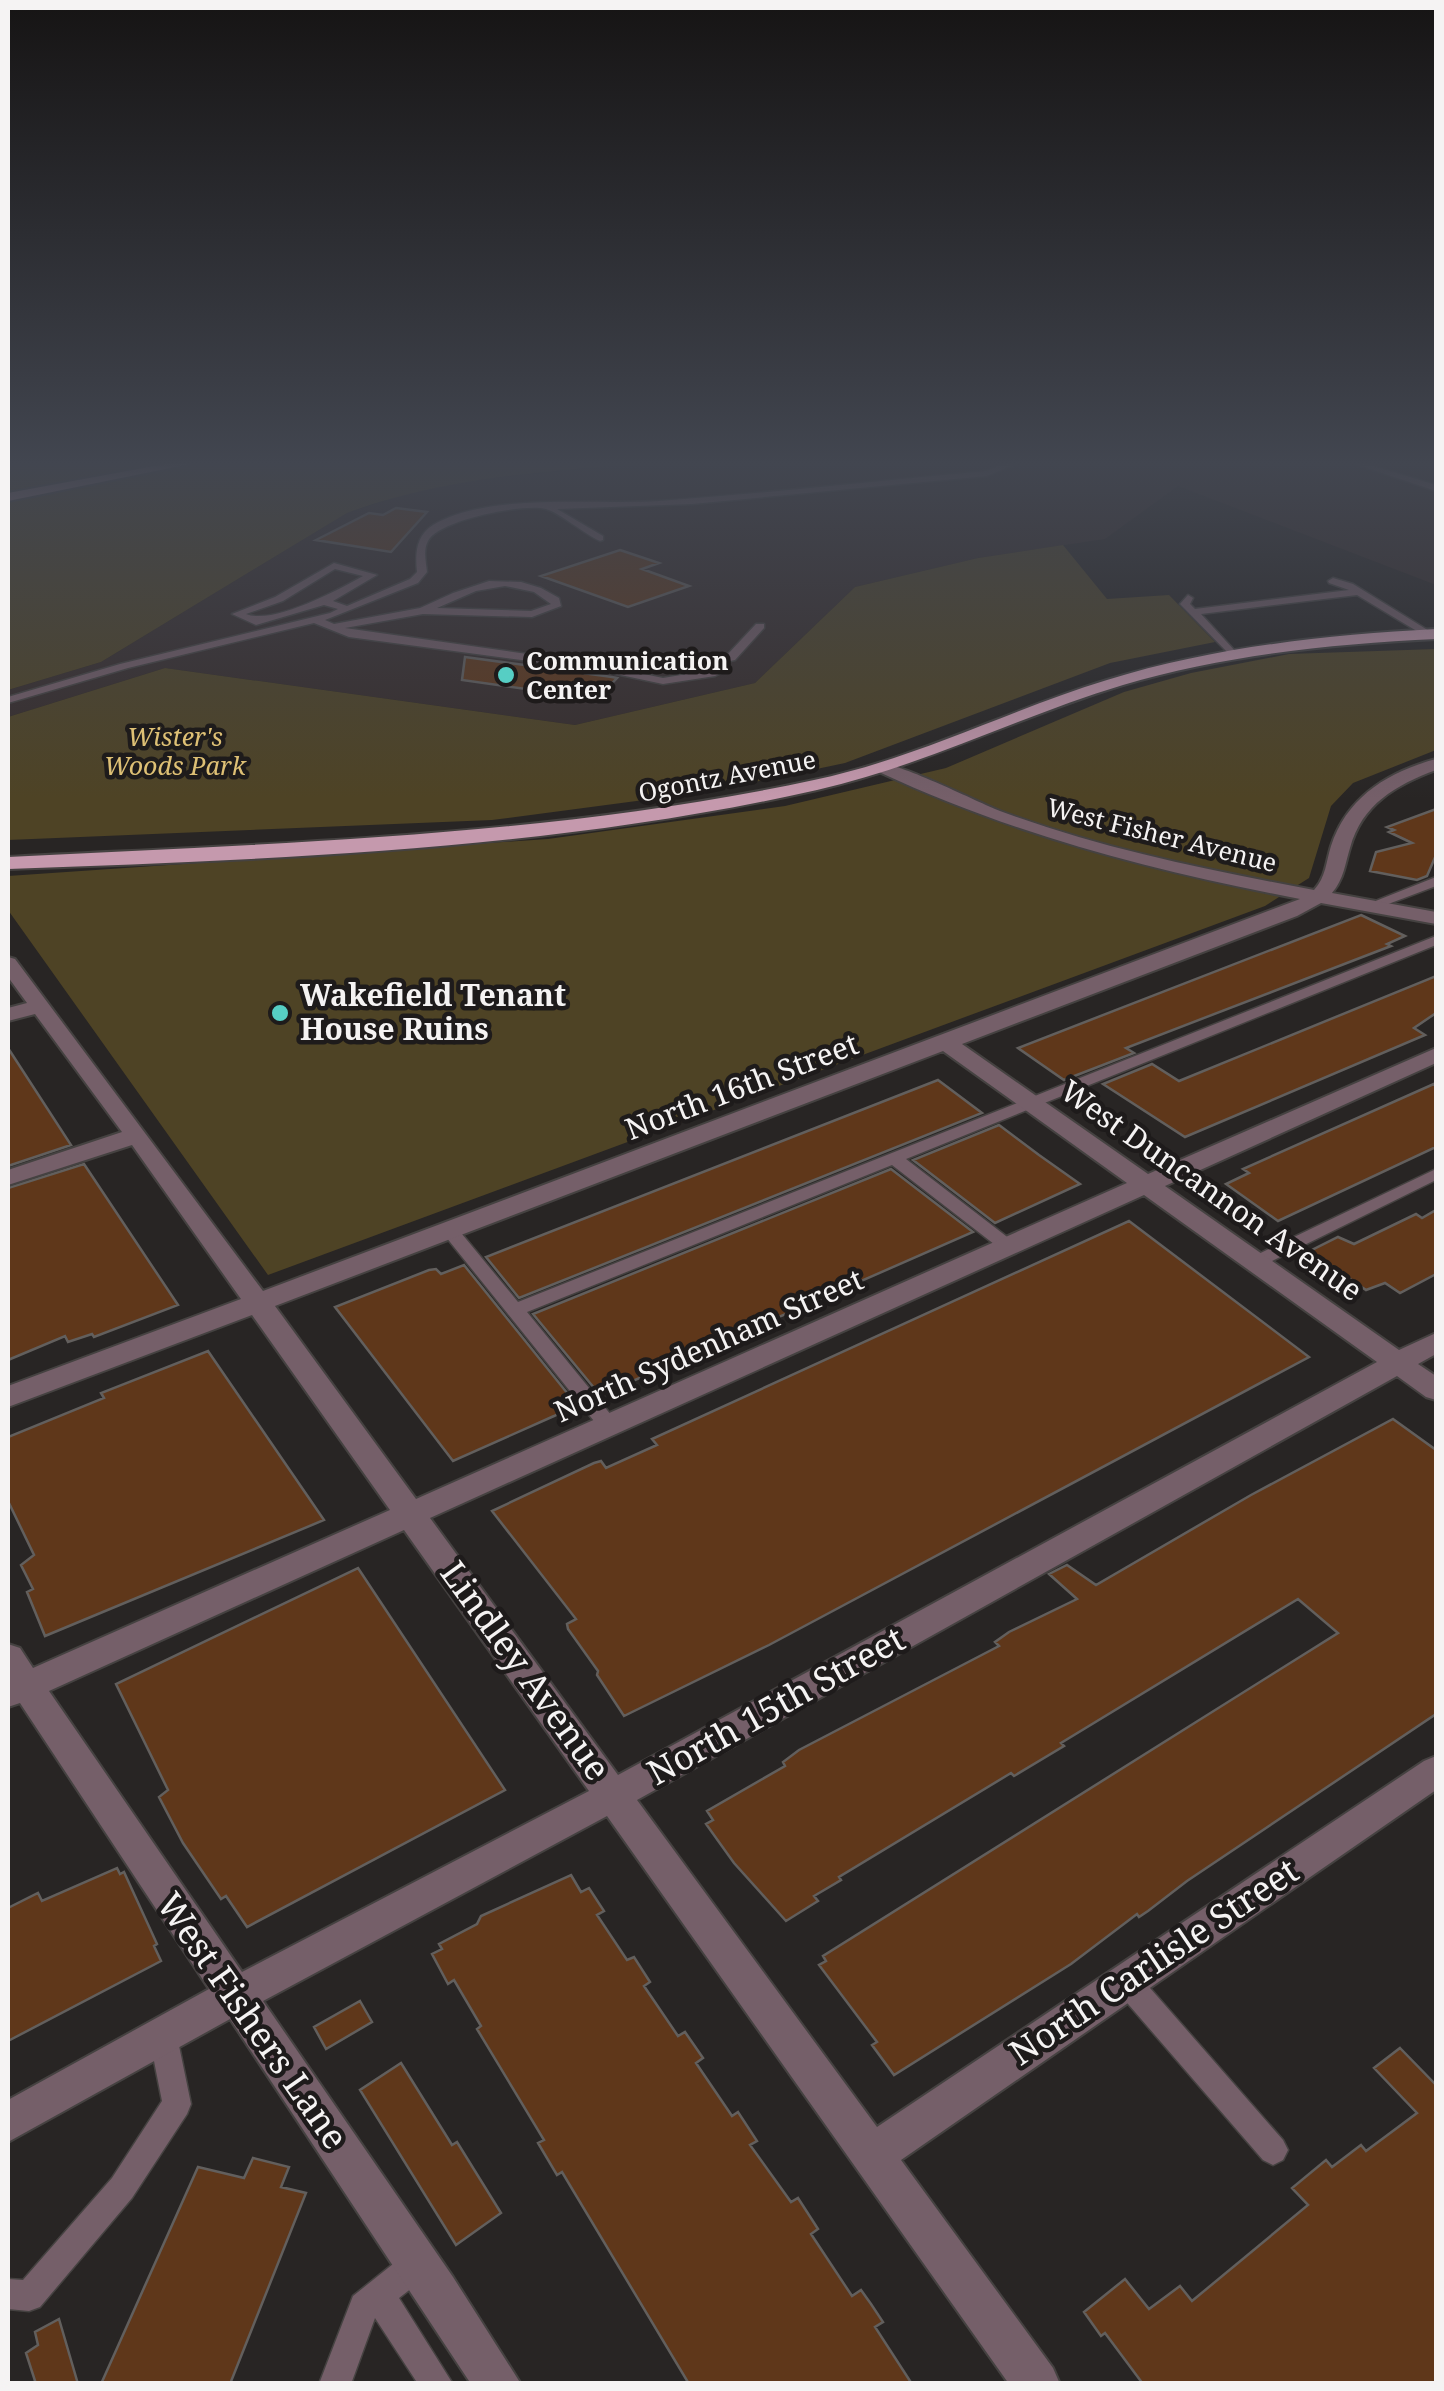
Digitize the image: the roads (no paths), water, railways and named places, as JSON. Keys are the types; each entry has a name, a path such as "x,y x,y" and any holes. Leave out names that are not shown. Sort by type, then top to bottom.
{"main road":[{"name":"Ogontz Avenue","path":"8,863 528,832 716,806 885,768 1072,696 1152,671 1232,654 1433,634"}],"street":[{"path":"1320,896 1333,882 1348,827 1359,810 1383,787 1436,764"},
{"name":"West Fisher Avenue","path":"885,768 968,806 1055,837 1182,870 1436,918"},
{"name":"North 16th Street","path":"8,1397 947,1044 1320,896"},
{"name":"Lindley Avenue","path":"8,963 23,1010 137,1135 1037,2384"},
{"name":"West Duncannon Avenue","path":"947,1044 1436,1390"},
{"name":"North Sydenham Street","path":"14,1679 411,1513 1436,1056"},
{"path":"8,1178 137,1135"},
{"name":"North 15th Street","path":"8,2122 1436,1342"},
{"name":"West Fishers Lane","path":"14,1679 420,2263 498,2384"},
{"name":"North Carlisle Street","path":"873,2154 1436,1771"}],"lane":[{"path":"318,576 279,599 237,614 256,622 324,602 371,576"},
{"path":"8,700 124,666 316,620 349,610 420,576"},
{"path":"333,627 422,610 532,614 556,606 555,600 533,586 498,580 468,588 422,610"},
{"path":"1333,582 1359,592 1433,634"},
{"path":"1195,612 1359,592"},
{"path":"1188,598 1185,604 1232,654"},
{"path":"324,602 349,610"},
{"path":"316,620 349,634 597,667 663,681 715,673 702,664 731,658 760,626"},
{"path":"1370,906 1436,881"},
{"path":"515,1310 1034,1105 1436,940"},
{"path":"894,1158 1009,1248"},
{"path":"1254,1263 1436,1174"},
{"path":"451,1232 609,1426"},
{"path":"1125,1980 1272,2150"},
{"path":"8,2294 28,2296 122,2188 177,2104 163,2036"},
{"path":"335,2384 364,2307 420,2263"},
{"path":"378,2294 437,2384"}],"place":[{"name":"Communication Center","path":"506,675"},
{"name":"Wakefield Tenant House Ruins","path":"280,1013"}],"park label":[{"name":"Wister's Woods Park","path":"175,752"}]}
